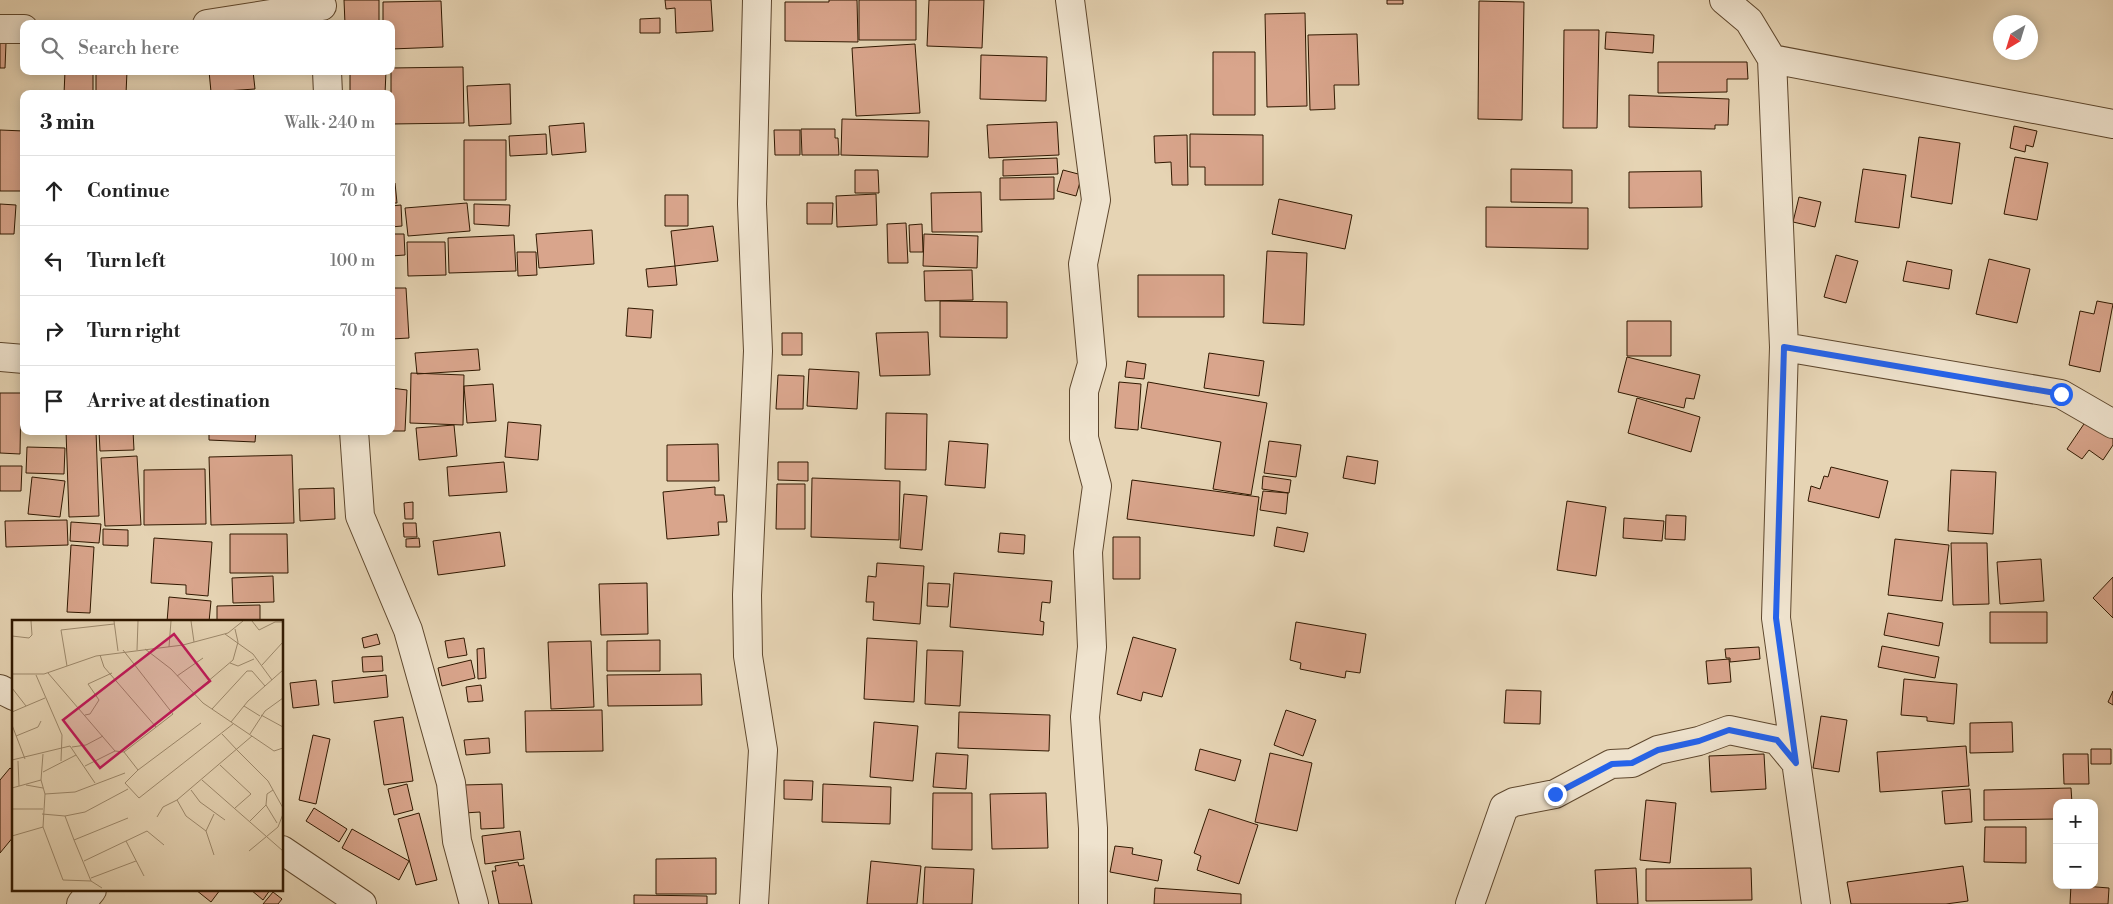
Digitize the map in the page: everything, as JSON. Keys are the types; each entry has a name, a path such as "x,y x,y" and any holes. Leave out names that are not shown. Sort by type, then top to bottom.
{"street":[{"path":"754,904 763,750 748,656 747,595 758,351 752,204 757,0"},
{"path":"1070,0 1096,200 1083,264 1092,364 1084,391 1084,438 1097,486 1088,552 1092,648 1085,717 1093,828 1093,904"},
{"path":"1724,0 1749,21 1772,60 1784,347 1776,618 1816,904"},
{"path":"239,20 323,10"},
{"path":"0,29 20,29"},
{"path":"1772,60 2113,124"},
{"path":"327,75 328,90"},
{"path":"1784,347 2061,394 2113,424"},
{"path":"0,357 20,359"},
{"path":"354,435 360,516 408,630 450,783 457,841 474,904"},
{"path":"0,689 12,695"},
{"path":"1470,904 1504,807 1514,802 1555,794 1612,764 1632,763 1658,750 1699,741 1729,730 1777,740 1796,763"},
{"path":"284,851 362,904"},
{"path":"81,904 90,892"}],"building":[{"path":"344,0 379,0 379,20 345,20"},
{"path":"665,0 711,0 713,31 676,33 675,8 666,9"},
{"path":"829,0 857,0 858,42 785,41 785,2 829,2"},
{"path":"859,0 916,0 916,40 859,40"},
{"path":"929,0 984,0 982,48 927,46"},
{"path":"1387,0 1403,0 1403,4 1387,4"},
{"path":"441,1 443,47 395,49 395,20 383,20 383,2"},
{"path":"1479,1 1524,2 1522,120 1478,119"},
{"path":"1305,13 1307,106 1267,107 1265,14"},
{"path":"660,18 660,33 640,33 640,19"},
{"path":"1564,30 1599,30 1597,128 1563,128"},
{"path":"1606,32 1654,35 1653,53 1605,49"},
{"path":"1357,34 1359,85 1334,85 1335,109 1310,110 1308,35"},
{"path":"0,42 6,43 5,68 0,68"},
{"path":"915,44 920,113 856,116 852,48"},
{"path":"1213,52 1255,52 1255,115 1213,115"},
{"path":"981,55 1047,57 1046,101 980,99"},
{"path":"1658,62 1747,62 1748,79 1727,79 1727,92 1658,93"},
{"path":"463,67 464,123 395,124 395,90 391,90 391,75 395,75 395,68"},
{"path":"65,75 93,75 93,90 64,90"},
{"path":"96,75 127,75 126,90 96,90"},
{"path":"209,75 253,75 255,89 211,90"},
{"path":"350,75 386,75 385,90 350,90"},
{"path":"510,84 511,124 469,126 467,86"},
{"path":"1629,95 1729,99 1728,125 1715,125 1715,129 1629,127"},
{"path":"842,119 929,121 928,157 841,155"},
{"path":"1057,122 1059,155 989,158 987,125"},
{"path":"584,123 586,152 552,155 549,126"},
{"path":"2014,126 2037,131 2033,147 2026,145 2025,152 2010,148"},
{"path":"801,129 835,129 835,138 838,138 839,155 802,155"},
{"path":"0,130 20,131 20,191 0,191"},
{"path":"774,130 800,130 800,155 775,155"},
{"path":"546,134 547,154 510,156 509,136"},
{"path":"1190,134 1263,135 1263,185 1205,185 1205,167 1190,167"},
{"path":"1187,135 1188,185 1172,185 1171,162 1155,163 1154,136"},
{"path":"1919,137 1960,143 1952,204 1911,197"},
{"path":"464,140 506,140 506,200 464,200"},
{"path":"2015,157 2048,163 2037,220 2004,214"},
{"path":"1057,158 1058,174 1003,176 1003,160"},
{"path":"1511,169 1572,170 1572,203 1511,202"},
{"path":"1863,169 1906,175 1899,228 1855,222"},
{"path":"855,170 878,170 879,193 855,193"},
{"path":"1063,170 1082,175 1076,196 1057,191"},
{"path":"1701,171 1702,207 1629,208 1629,172"},
{"path":"1054,177 1054,199 1000,200 1000,178"},
{"path":"395,183 397,203 395,203"},
{"path":"981,192 982,232 932,232 931,193"},
{"path":"876,194 877,225 837,227 836,196"},
{"path":"665,195 688,195 688,226 665,226"},
{"path":"1799,197 1821,202 1815,227 1793,222"},
{"path":"1279,199 1352,215 1345,249 1272,234"},
{"path":"467,203 470,231 408,236 405,208"},
{"path":"807,203 833,203 832,224 807,224"},
{"path":"0,204 16,205 14,234 0,234"},
{"path":"474,204 510,205 509,226 474,224"},
{"path":"401,205 402,226 395,227 395,206"},
{"path":"1486,207 1588,208 1588,249 1486,247"},
{"path":"906,223 908,263 888,263 887,224"},
{"path":"922,224 923,252 910,252 909,225"},
{"path":"713,226 718,261 675,266 671,231"},
{"path":"592,230 594,264 539,268 536,234"},
{"path":"395,234 404,234 405,255 395,256"},
{"path":"924,234 978,236 977,268 923,266"},
{"path":"514,235 516,271 449,273 448,238"},
{"path":"407,242 445,242 446,275 408,276"},
{"path":"1267,251 1307,253 1304,325 1263,323"},
{"path":"517,252 536,252 537,275 518,276"},
{"path":"1836,255 1858,261 1846,303 1824,297"},
{"path":"1989,259 2030,269 2017,323 1976,314"},
{"path":"1907,261 1952,270 1949,289 1903,281"},
{"path":"675,266 677,285 648,287 646,269"},
{"path":"972,270 973,300 925,301 924,271"},
{"path":"1138,275 1224,275 1224,317 1138,317"},
{"path":"395,288 406,288 409,338 395,339"},
{"path":"940,301 1007,302 1007,338 940,337"},
{"path":"2097,301 2113,304 2100,372 2069,365 2080,311 2094,314"},
{"path":"628,308 653,310 651,338 626,336"},
{"path":"1627,321 1671,321 1671,356 1627,356"},
{"path":"928,332 930,375 880,376 876,333"},
{"path":"782,333 802,333 802,355 782,355"},
{"path":"478,349 480,370 417,374 415,353"},
{"path":"1209,353 1264,361 1259,396 1204,388"},
{"path":"1627,357 1700,375 1694,399 1686,398 1684,408 1618,392"},
{"path":"1127,361 1146,364 1144,379 1125,377"},
{"path":"809,369 859,372 857,409 807,406"},
{"path":"411,373 464,375 463,425 410,423"},
{"path":"778,375 804,376 803,409 776,409"},
{"path":"1119,382 1141,384 1138,430 1115,428"},
{"path":"1148,382 1267,403 1251,495 1213,489 1221,442 1141,428"},
{"path":"493,384 496,421 467,423 464,386"},
{"path":"395,388 407,390 405,431 395,431"},
{"path":"0,393 20,393 20,454 0,453"},
{"path":"1637,398 1700,417 1691,452 1628,433"},
{"path":"886,413 927,414 926,470 885,469"},
{"path":"2088,418 2113,435 2113,445 2103,460 2089,450 2082,459 2067,449"},
{"path":"508,422 541,425 538,460 505,457"},
{"path":"454,425 457,456 419,460 416,428"},
{"path":"66,435 96,435 99,516 69,517"},
{"path":"99,435 133,435 134,450 100,451"},
{"path":"209,435 256,435 255,442 209,440"},
{"path":"949,441 988,444 985,488 945,485"},
{"path":"1269,441 1301,445 1296,477 1264,473"},
{"path":"718,444 719,481 667,481 667,445"},
{"path":"27,447 65,448 64,474 26,473"},
{"path":"292,455 294,523 211,525 209,457"},
{"path":"137,456 141,525 105,526 101,458"},
{"path":"1347,456 1378,461 1375,484 1343,478"},
{"path":"504,462 507,492 449,496 447,467"},
{"path":"778,462 808,462 808,481 778,480"},
{"path":"0,466 22,466 21,491 0,491"},
{"path":"1831,467 1888,481 1879,518 1808,501 1811,486 1820,489 1824,476 1828,477"},
{"path":"205,469 206,524 144,525 144,470"},
{"path":"1951,470 1996,472 1993,534 1948,531"},
{"path":"1263,476 1291,480 1289,493 1262,489"},
{"path":"32,477 65,481 60,517 28,514"},
{"path":"812,478 900,481 899,540 811,537"},
{"path":"1132,480 1259,497 1254,536 1127,519"},
{"path":"777,484 805,484 805,529 776,529"},
{"path":"715,487 715,495 724,495 727,522 718,522 719,535 667,539 663,492"},
{"path":"334,488 335,519 300,521 299,489"},
{"path":"1263,491 1288,493 1286,514 1260,510"},
{"path":"904,494 927,496 922,550 900,548"},
{"path":"1567,501 1606,507 1596,576 1557,570"},
{"path":"413,502 413,519 405,519 404,503"},
{"path":"1666,515 1686,516 1685,540 1665,539"},
{"path":"1624,518 1664,521 1662,541 1623,538"},
{"path":"67,520 68,545 6,547 5,521"},
{"path":"71,522 101,524 99,543 70,541"},
{"path":"403,523 416,523 417,537 404,537"},
{"path":"1277,527 1308,533 1304,552 1274,546"},
{"path":"103,529 128,530 128,546 103,545"},
{"path":"500,532 505,566 438,575 433,541"},
{"path":"1000,533 1025,535 1024,554 998,552"},
{"path":"230,534 287,534 288,573 230,573"},
{"path":"1113,537 1140,537 1140,579 1113,579"},
{"path":"154,538 212,542 208,596 186,594 186,585 151,583"},
{"path":"419,538 420,547 406,547 406,539"},
{"path":"1895,539 1949,545 1942,601 1888,595"},
{"path":"1951,543 1987,543 1989,604 1953,605"},
{"path":"71,545 94,547 90,613 67,612"},
{"path":"2041,559 2044,601 2000,604 1997,562"},
{"path":"877,563 924,566 920,624 873,620 874,602 866,602 868,576 876,577"},
{"path":"954,573 1052,581 1050,603 1042,602 1040,621 1044,622 1043,635 950,627"},
{"path":"273,576 274,602 233,603 232,578"},
{"path":"2113,577 2113,618 2093,598"},
{"path":"647,583 648,634 601,635 599,584"},
{"path":"928,583 950,584 948,607 927,606"},
{"path":"169,597 211,601 209,620 167,620"},
{"path":"260,605 260,620 217,620 217,606"},
{"path":"1990,612 2047,612 2047,643 1990,643"},
{"path":"1888,613 1943,623 1939,646 1884,635"},
{"path":"1296,622 1366,634 1360,673 1346,671 1345,678 1300,669 1301,663 1290,660"},
{"path":"377,634 380,644 364,648 362,638"},
{"path":"1133,637 1176,649 1162,697 1143,692 1141,701 1117,694"},
{"path":"464,638 467,655 448,658 445,641"},
{"path":"867,638 917,641 914,702 864,699"},
{"path":"660,640 660,671 607,671 607,641"},
{"path":"591,641 594,707 551,709 548,642"},
{"path":"1882,646 1939,657 1935,678 1878,667"},
{"path":"1759,647 1760,659 1730,662 1730,658 1726,658 1725,649"},
{"path":"484,648 486,678 478,679 477,649"},
{"path":"927,650 963,651 960,706 925,704"},
{"path":"382,656 383,671 363,672 362,657"},
{"path":"1729,659 1731,682 1708,684 1706,661"},
{"path":"471,660 475,678 442,686 438,668"},
{"path":"701,674 702,705 608,706 607,675"},
{"path":"386,675 388,697 334,703 332,681"},
{"path":"1904,679 1957,684 1954,724 1927,721 1927,717 1901,715"},
{"path":"316,680 319,705 293,708 290,683"},
{"path":"481,685 483,701 468,702 466,687"},
{"path":"1506,690 1541,691 1540,724 1504,723"},
{"path":"2113,691 2113,705 2108,702"},
{"path":"602,710 603,751 526,752 525,711"},
{"path":"1286,710 1316,720 1303,756 1274,745"},
{"path":"959,712 1050,715 1049,751 958,748"},
{"path":"1821,716 1847,720 1839,772 1813,768"},
{"path":"403,717 413,781 384,785 374,721"},
{"path":"874,722 918,726 913,781 870,777"},
{"path":"2012,722 2013,752 1970,753 1970,723"},
{"path":"313,735 330,739 316,804 299,800"},
{"path":"489,738 490,753 466,755 464,740"},
{"path":"1966,746 1969,786 1880,792 1877,752"},
{"path":"1200,749 1241,760 1235,781 1195,770"},
{"path":"2091,749 2111,749 2111,764 2091,764"},
{"path":"936,753 968,755 966,789 933,787"},
{"path":"1270,753 1312,763 1297,831 1255,822"},
{"path":"1764,754 1766,789 1711,792 1709,756"},
{"path":"2063,754 2088,754 2089,784 2064,784"},
{"path":"10,768 12,770 12,838 0,853 0,780"},
{"path":"784,780 813,781 812,800 784,799"},
{"path":"407,784 413,810 394,815 388,789"},
{"path":"502,784 504,828 481,829 480,812 464,813 463,785"},
{"path":"823,784 891,787 890,824 822,822"},
{"path":"2071,788 2072,799 2053,799 2053,819 1984,820 1984,790"},
{"path":"1970,789 1972,822 1945,824 1942,791"},
{"path":"933,793 972,793 972,850 932,849"},
{"path":"1046,793 1048,848 992,849 990,794"},
{"path":"1646,800 1676,803 1670,863 1640,860"},
{"path":"314,808 347,829 339,842 306,821"},
{"path":"1209,809 1258,825 1239,884 1197,870 1201,856 1194,853"},
{"path":"419,813 437,880 416,885 398,819"},
{"path":"1985,827 2026,827 2026,863 1984,862"},
{"path":"352,829 409,861 399,880 342,848"},
{"path":"520,831 524,859 485,864 482,836"},
{"path":"1115,846 1133,848 1132,854 1162,860 1158,881 1110,872"},
{"path":"716,858 716,894 656,894 656,859"},
{"path":"871,861 921,866 917,904 867,904"},
{"path":"518,862 519,866 524,865 532,904 499,904 492,871 496,871 495,866"},
{"path":"1963,866 1968,901 1946,904 1851,904 1847,882"},
{"path":"925,867 974,869 972,904 923,904"},
{"path":"1636,868 1638,904 1597,904 1595,870"},
{"path":"1751,868 1752,900 1646,901 1646,869"},
{"path":"1155,888 1241,894 1241,904 1154,904"},
{"path":"2109,888 2108,904 2070,904 2071,889"},
{"path":"198,892 218,892 211,902"},
{"path":"253,892 269,892 263,900"},
{"path":"273,892 282,899 278,904 263,904"},
{"path":"634,895 707,896 707,904 634,904"}],"route":[{"path":"1555,794 1612,764 1632,763 1658,750 1699,741 1729,730 1777,740 1796,763 1776,618 1784,347 2061,394"}]}
